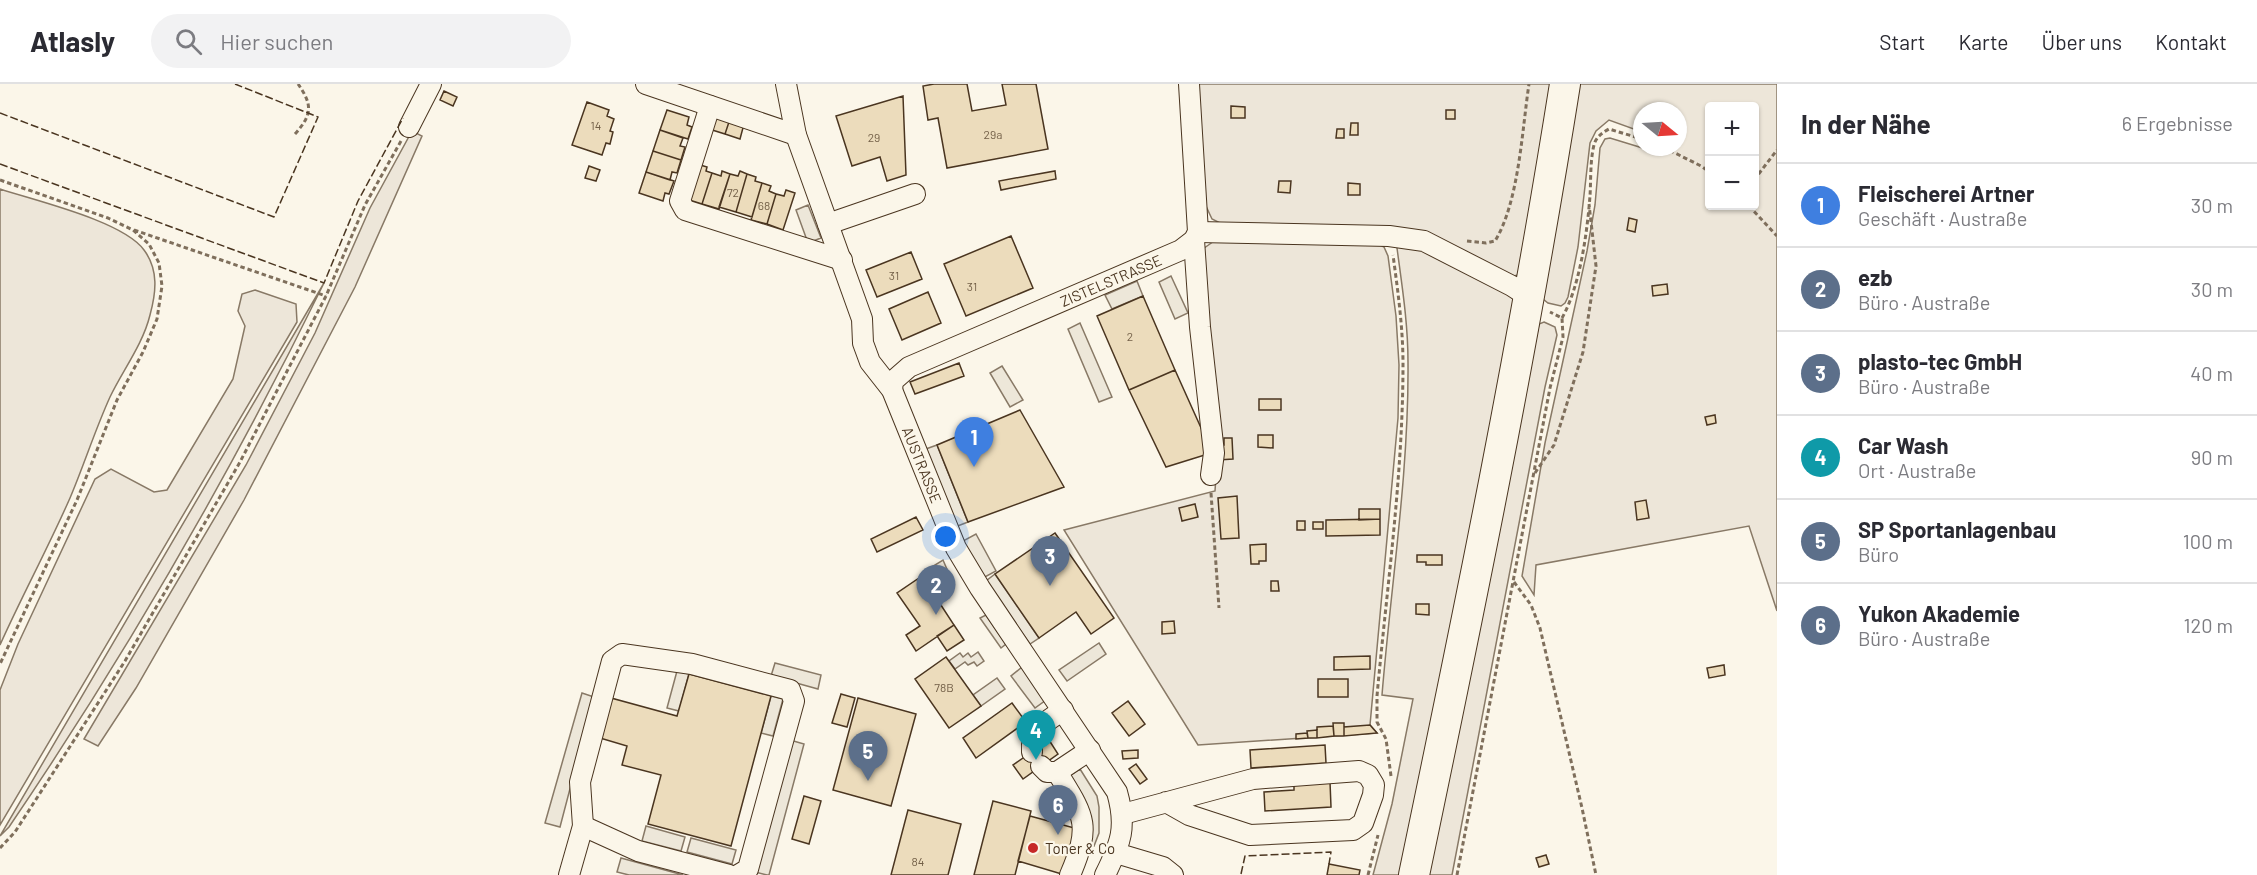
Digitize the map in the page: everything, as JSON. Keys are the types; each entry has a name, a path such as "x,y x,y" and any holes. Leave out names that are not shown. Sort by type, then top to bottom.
{"highway":[{"path":"1414,875 1466,625 1539,304 1565,84"}],"street":[{"path":"409,127 431,84"},
{"path":"646,84 796,135"},
{"name":"AUSTRASSE","path":"786,84 796,135 862,319 863,343 870,362 892,390 956,548 980,588 1117,792 1123,814 1122,833 1116,853 1105,875"},
{"path":"1189,84 1200,327 1214,453 1211,475"},
{"path":"710,106 680,201 685,210 842,260"},
{"path":"828,224 915,194"},
{"path":"1196,236 1389,236 1424,241 1512,286 1539,304"},
{"name":"ZISTELSTRASSE","path":"892,390 893,381 909,367 1181,250 1196,236"},
{"path":"569,875 582,826 580,782 612,661 622,654 692,664 790,690 794,701 748,869 738,875"},
{"path":"1063,710 1038,728 1031,741 1043,763 1079,808 1083,821 1083,836 1070,875"},
{"path":"1043,763 1090,750"},
{"path":"1123,814 1166,802 1253,778 1359,771 1368,775 1374,785 1369,810 1363,824 1353,830 1250,836 1189,815 1166,802"},
{"path":"582,826 638,851 729,875"},
{"path":"1116,853 1163,867 1173,875"}],"path":[{"path":"294,134 304,124 309,114 308,98 298,84"},
{"path":"1424,241 1448,238 1486,243 1495,241 1501,231 1513,192 1529,84"},
{"path":"0,848 15,832 125,661 240,462 326,296 365,205 409,127"},
{"path":"1457,875 1550,388 1563,337 1562,318 1570,303 1582,249 1589,204 1594,144 1601,133 1609,129 1633,136"},
{"path":"1759,175 1777,150"},
{"path":"1682,156 1705,168"},
{"path":"0,180 108,218 133,230 326,296"},
{"path":"1533,476 1554,445 1582,352 1596,266 1589,204"},
{"path":"1753,210 1777,236"},
{"path":"0,664 77,500 117,400 143,352 157,319 162,286 159,262 149,244 133,230"},
{"path":"1389,236 1401,316 1403,363 1398,474 1377,696 1377,722 1386,739 1389,754 1389,784"},
{"path":"1539,304 1562,318"},
{"path":"1211,475 1219,608"},
{"path":"1514,582 1531,605 1540,628 1596,875"},
{"path":"1368,875 1381,825"}],"shaded area":[{"path":"1198,84 1553,84 1518,275 1514,276 1446,246 1226,226 1212,219 1205,204"},
{"path":"1577,84 1777,84 1777,611 1749,526 1536,565 1534,595 1522,576 1545,443 1587,251 1595,205 1600,148 1605,139 1610,138 1633,145 1633,156 1687,156 1687,102 1633,102 1633,129 1609,120 1596,131 1590,143 1578,247 1568,297 1561,306 1548,303 1543,299"},
{"path":"412,131 422,136 355,287 244,500 136,688 98,746 84,739 246,465 315,333 370,208"},
{"path":"0,189 78,213 118,230 133,240 149,258 154,274 155,290 143,336 110,397 70,498 0,645"},
{"path":"808,205 821,238 808,243 796,210"},
{"path":"1217,239 1375,242 1384,247 1388,256 1396,316 1399,365 1398,418 1370,725 1377,733 1198,745 1064,530 1215,491 1217,461 1200,251"},
{"path":"1402,244 1409,244 1506,291 1516,307 1400,875 1373,875 1392,804 1413,699 1382,695 1403,487 1408,404 1407,333 1397,248"},
{"path":"1171,276 1188,313 1175,319 1159,282"},
{"path":"1137,281 1143,296 1112,309 1105,295"},
{"path":"324,283 253,423 176,560 53,761 9,827 0,836"},
{"path":"255,290 296,304 297,322 0,825 0,690 18,644 95,479 111,469 154,492 167,490 233,379 245,326 238,311 242,294"},
{"path":"1544,322 1555,327 1557,335 1545,387 1452,875 1427,875 1539,324"},
{"path":"1080,323 1112,397 1099,402 1068,329"},
{"path":"1002,366 1023,400 1010,407 990,373"},
{"path":"937,445 968,522 955,527 923,450"},
{"path":"976,534 996,571 983,578 963,541"},
{"path":"943,560 949,574 930,585 922,573"},
{"path":"995,574 1039,638 1030,644 986,581"},
{"path":"986,615 1006,644 1001,648 980,618"},
{"path":"1099,643 1106,654 1067,681 1059,670"},
{"path":"978,652 984,661 977,666 974,662 968,665 965,662 955,669 949,661 960,653 963,657 968,653 971,657"},
{"path":"775,663 821,675 818,689 771,676"},
{"path":"1022,667 1046,700 1035,708 1011,676"},
{"path":"677,671 689,674 679,711 667,708"},
{"path":"997,678 1005,689 981,706 973,695"},
{"path":"582,693 594,697 560,827 545,823"},
{"path":"771,696 783,699 773,736 761,733"},
{"path":"790,740 804,744 769,875 767,875 755,872"},
{"path":"1080,769 1097,796 1099,807 1099,833 1094,846 1085,843 1069,776"},
{"path":"646,826 685,837 681,851 642,841"},
{"path":"691,838 736,850 732,864 687,852"},
{"path":"621,858 683,875 629,875 617,872"}],"building":[{"path":"967,84 972,111 1006,105 1002,84 1036,84 1048,149 947,168 938,118 928,120 923,86"},
{"path":"444,91 457,97 453,106 440,100"},
{"path":"903,96 906,175 887,181 880,157 852,166 836,116"},
{"path":"587,102 609,110 607,116 614,119 610,131 613,132 610,144 606,143 602,155 572,145"},
{"path":"1231,106 1245,107 1245,118 1231,118"},
{"path":"667,110 689,117 687,125 692,127 688,139 660,130"},
{"path":"1446,110 1455,110 1455,119 1446,119"},
{"path":"714,114 730,119 725,134 709,129"},
{"path":"730,119 744,124 740,139 725,134"},
{"path":"1351,123 1358,123 1358,135 1350,135"},
{"path":"1337,129 1344,129 1344,138 1336,138"},
{"path":"660,130 683,138 680,146 685,147 681,160 653,151"},
{"path":"653,151 681,160 677,173 672,172 670,180 646,172"},
{"path":"697,164 707,167 706,171 712,173 702,204 686,199"},
{"path":"589,166 600,170 596,181 585,178"},
{"path":"722,171 730,174 719,209 702,204 712,173 721,176"},
{"path":"740,171 747,174 736,212 719,207 730,174 738,176"},
{"path":"1055,171 1056,179 1001,190 999,181"},
{"path":"646,172 674,181 669,194 665,193 663,201 639,193"},
{"path":"747,174 756,177 755,181 762,183 752,217 736,212"},
{"path":"1279,181 1291,181 1290,193 1278,192"},
{"path":"762,183 771,186 769,191 776,194 767,224 751,220"},
{"path":"1348,183 1360,184 1360,195 1348,195"},
{"path":"786,190 795,193 783,230 767,224 776,194 784,196"},
{"path":"1629,218 1637,220 1635,232 1627,230"},
{"path":"1011,236 1033,288 966,316 944,264"},
{"path":"911,252 922,279 877,297 866,270"},
{"path":"1667,284 1668,294 1653,296 1652,286"},
{"path":"928,292 941,323 902,340 889,309"},
{"path":"1143,296 1175,370 1129,390 1097,316"},
{"path":"959,363 964,376 915,394 910,382"},
{"path":"1175,370 1206,439 1208,454 1166,467 1129,390"},
{"path":"1259,399 1281,399 1281,410 1259,410"},
{"path":"1020,410 1064,487 968,522 937,445"},
{"path":"1715,415 1716,423 1707,425 1705,417"},
{"path":"1258,435 1273,435 1273,448 1258,447"},
{"path":"1224,438 1232,438 1233,459 1218,460 1217,445 1224,445"},
{"path":"1237,496 1239,538 1221,539 1218,498"},
{"path":"1646,500 1649,518 1637,520 1635,502"},
{"path":"1195,504 1198,517 1182,521 1179,508"},
{"path":"1359,509 1380,509 1380,519 1359,520"},
{"path":"916,517 923,530 877,552 871,539"},
{"path":"1380,519 1380,535 1326,536 1326,520"},
{"path":"1297,521 1305,521 1305,530 1297,530"},
{"path":"1313,522 1323,522 1323,529 1313,529"},
{"path":"1055,533 1114,618 1091,634 1076,612 1039,638 995,574"},
{"path":"1266,544 1266,561 1251,564 1250,545"},
{"path":"1417,555 1442,555 1442,565 1426,565 1426,562 1417,562"},
{"path":"922,576 954,625 916,651 906,635 920,626 897,593"},
{"path":"1271,581 1278,581 1279,591 1271,591"},
{"path":"1416,604 1429,604 1429,615 1416,614"},
{"path":"1174,621 1175,633 1162,634 1162,622"},
{"path":"954,625 964,640 947,651 937,636"},
{"path":"1370,656 1370,669 1334,670 1334,657"},
{"path":"946,657 981,706 949,728 915,679"},
{"path":"1724,665 1725,675 1709,678 1707,668"},
{"path":"689,674 771,696 731,846 648,824 661,775 622,765 627,746 600,738 611,698 677,716"},
{"path":"1318,679 1348,679 1348,697 1318,697"},
{"path":"841,694 855,698 847,727 832,723"},
{"path":"858,698 916,714 891,806 833,790"},
{"path":"1128,701 1145,724 1129,736 1112,713"},
{"path":"1012,703 1026,722 976,758 963,738"},
{"path":"1333,723 1344,723 1344,736 1334,736"},
{"path":"1370,725 1377,733 1344,736 1344,727"},
{"path":"1333,726 1334,736 1317,738 1317,727"},
{"path":"1317,730 1317,738 1308,738 1307,731"},
{"path":"1307,733 1308,738 1296,739 1296,734"},
{"path":"1049,740 1058,754 1023,779 1013,765"},
{"path":"1325,745 1326,763 1251,768 1250,750"},
{"path":"1138,750 1138,758 1123,759 1122,751"},
{"path":"1136,764 1147,779 1140,784 1129,769"},
{"path":"1330,782 1331,807 1265,811 1264,792 1294,790 1294,784"},
{"path":"804,796 821,801 809,844 792,839"},
{"path":"993,801 1031,811 1015,875 974,875"},
{"path":"908,810 961,824 948,875 891,875"},
{"path":"1030,816 1078,829 1065,875 1018,861"},
{"path":"1546,855 1549,864 1539,867 1536,858"},
{"path":"1329,864 1360,870 1359,875 1327,875"}],"fence":[{"path":"0,113 274,217 318,117 235,84"},
{"path":"0,164 324,283 358,201 403,118"},
{"path":"1241,874 1245,856 1331,852 1329,864"}],"place":[{"name":"Fleischerei Artner","path":"974,467"},
{"name":"plasto-tec GmbH","path":"1050,586"},
{"name":"ezb","path":"936,615"},
{"name":"Car Wash","path":"1036,760"},
{"name":"SP Sportanlagenbau","path":"868,781"},
{"name":"Yukon Akademie","path":"1058,835"},
{"name":"Toner & Co","path":"1033,848"}]}
